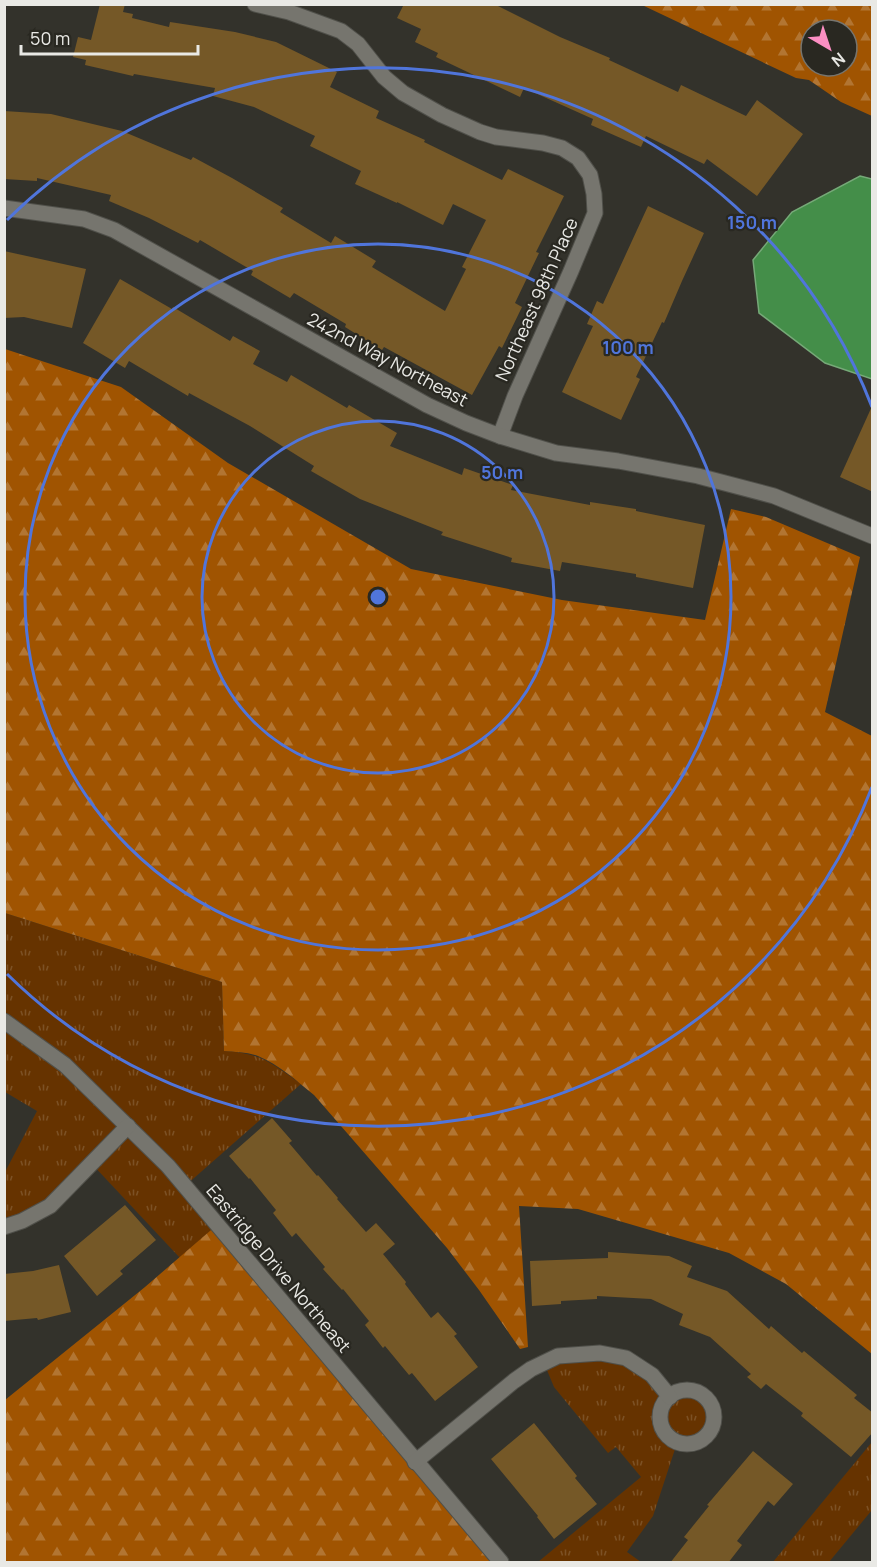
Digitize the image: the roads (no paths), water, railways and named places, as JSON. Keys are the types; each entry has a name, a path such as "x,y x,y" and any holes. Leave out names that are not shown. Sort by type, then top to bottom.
{"street":[{"name":"Northeast 98th Place","path":"255,4 288,12 341,31 358,44 384,77 403,93 442,115 480,132 496,137 543,143 562,148 578,158 590,175 594,194 594,213 500,436"},
{"name":"242nd Way Northeast","path":"4,208 84,219 114,230 427,405 500,436 556,453 618,461 698,476 774,496 873,536"},
{"name":"Eastridge Drive Northeast","path":"4,1022 65,1065 168,1166 501,1563"},
{"path":"4,1227 22,1221 50,1206 128,1126"},
{"path":"415,1462 531,1369 558,1356 600,1353 626,1358 652,1375 670,1397"}]}
